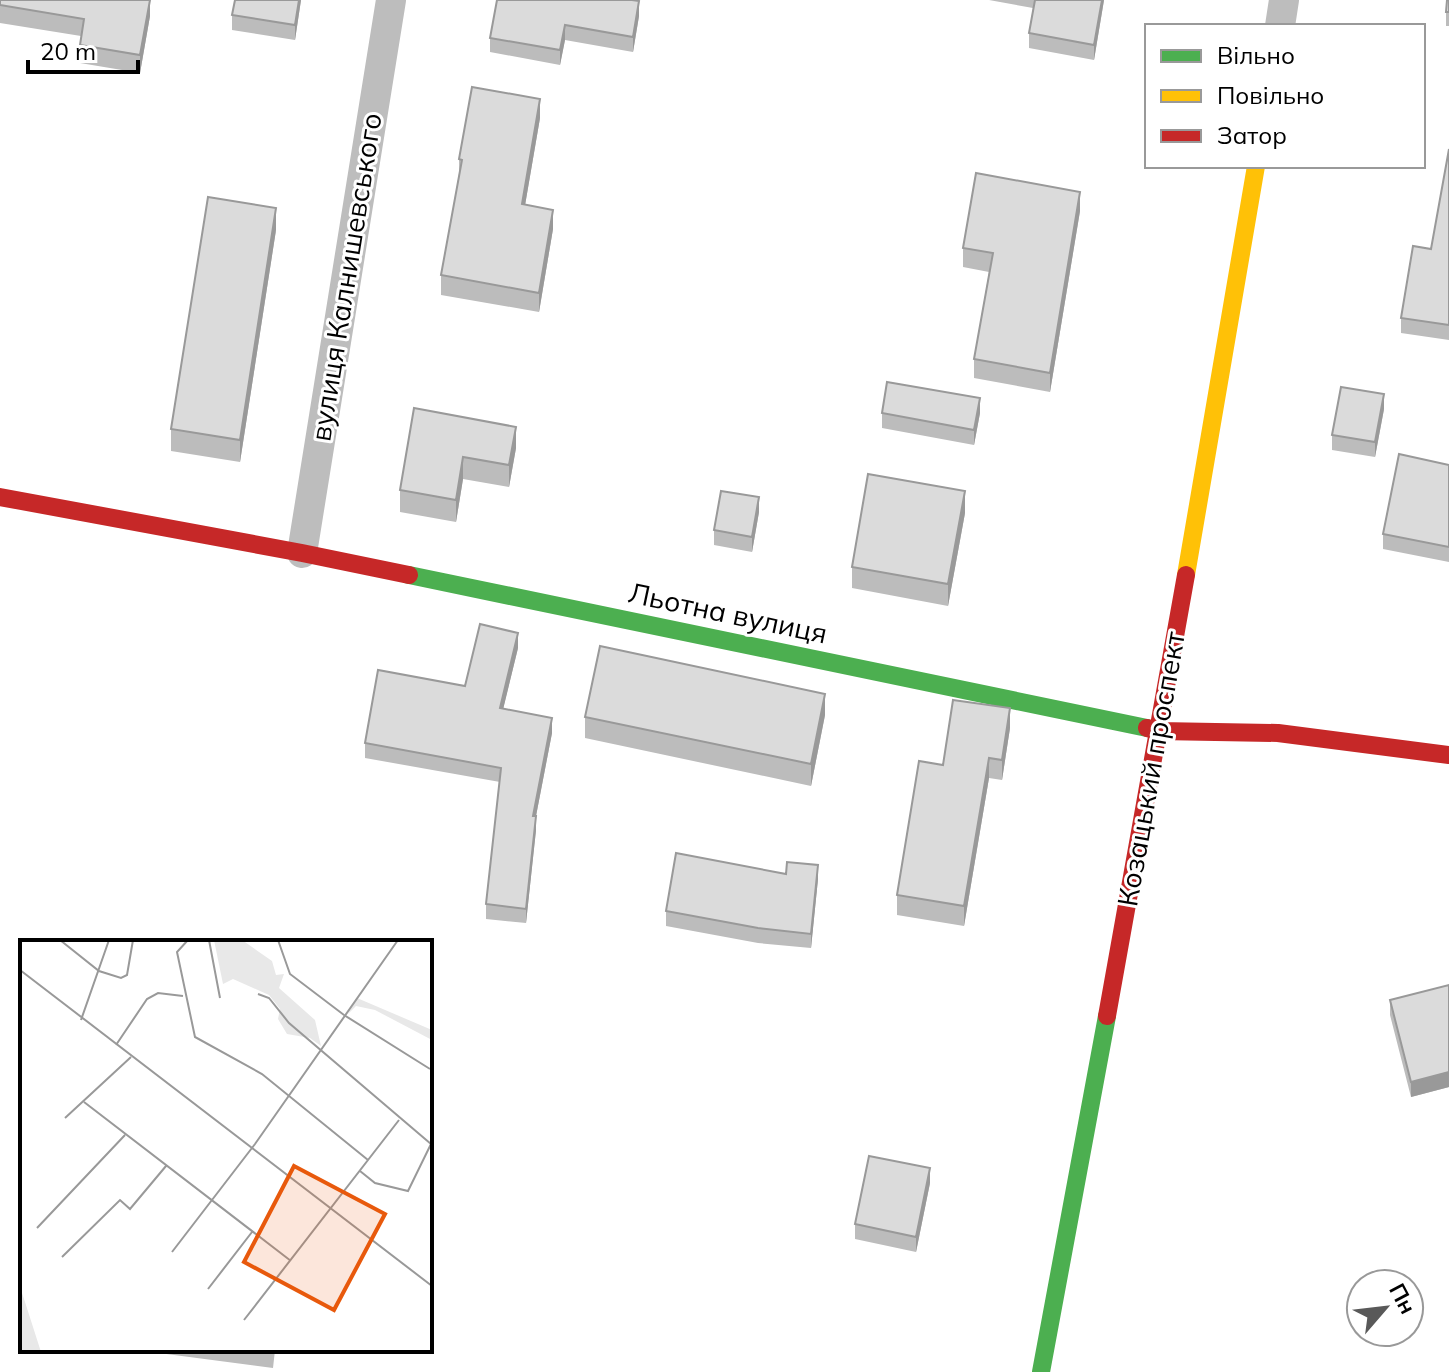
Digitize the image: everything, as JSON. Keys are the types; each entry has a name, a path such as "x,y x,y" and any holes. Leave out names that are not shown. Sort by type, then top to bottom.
{"street":[{"name":"вулиця Калнишевського","path":"302,553 391,0"},
{"path":"1280,24 1284,0"},
{"name":"Козацький проспект","path":"1041,1372 1159,731 1256,168"},
{"name":"Льотна вулиця","path":"0,497 302,553 1159,731 1278,733 1449,755"}],"building":[{"path":"0,0 150,0 140,55 80,45 84,19 0,5"},
{"path":"235,0 299,0 295,25 232,15"},
{"path":"497,0 639,1 633,37 565,25 560,50 490,38"},
{"path":"1035,0 1102,0 1094,45 1029,33"},
{"path":"472,87 540,99 522,204 553,210 539,293 441,275"},
{"path":"1449,149 1449,325 1401,318 1413,246 1431,249"},
{"path":"976,173 1080,192 1050,373 974,359 993,253 963,248"},
{"path":"208,197 276,208 240,440 171,429"},
{"path":"887,382 980,398 974,430 882,413"},
{"path":"1341,387 1384,394 1375,442 1332,435"},
{"path":"414,408 516,427 509,465 463,457 456,500 400,490"},
{"path":"1399,454 1449,465 1449,547 1383,534"},
{"path":"868,474 965,491 948,584 852,567"},
{"path":"721,491 759,497 752,537 714,530"},
{"path":"480,624 518,633 500,708 552,718 533,816 536,816 526,909 486,904 501,768 365,743 378,670 465,686"},
{"path":"600,646 825,694 811,764 585,717"},
{"path":"953,700 1010,708 1002,760 989,758 964,906 897,895 919,761 943,765"},
{"path":"676,853 786,874 787,862 818,865 811,934 666,911"},
{"path":"1449,985 1449,1072 1411,1082 1390,1000"},
{"path":"869,1156 930,1168 916,1237 855,1224"}],"traffic: fast":[{"path":"409,575 1147,728"},
{"path":"1041,1372 1107,1016"}],"traffic: slow":[{"path":"1186,575 1256,168"}],"traffic: jam":[{"path":"0,497 409,575"},
{"path":"1107,1016 1186,575"},
{"path":"1147,728 1159,731 1278,733 1449,755"}]}
